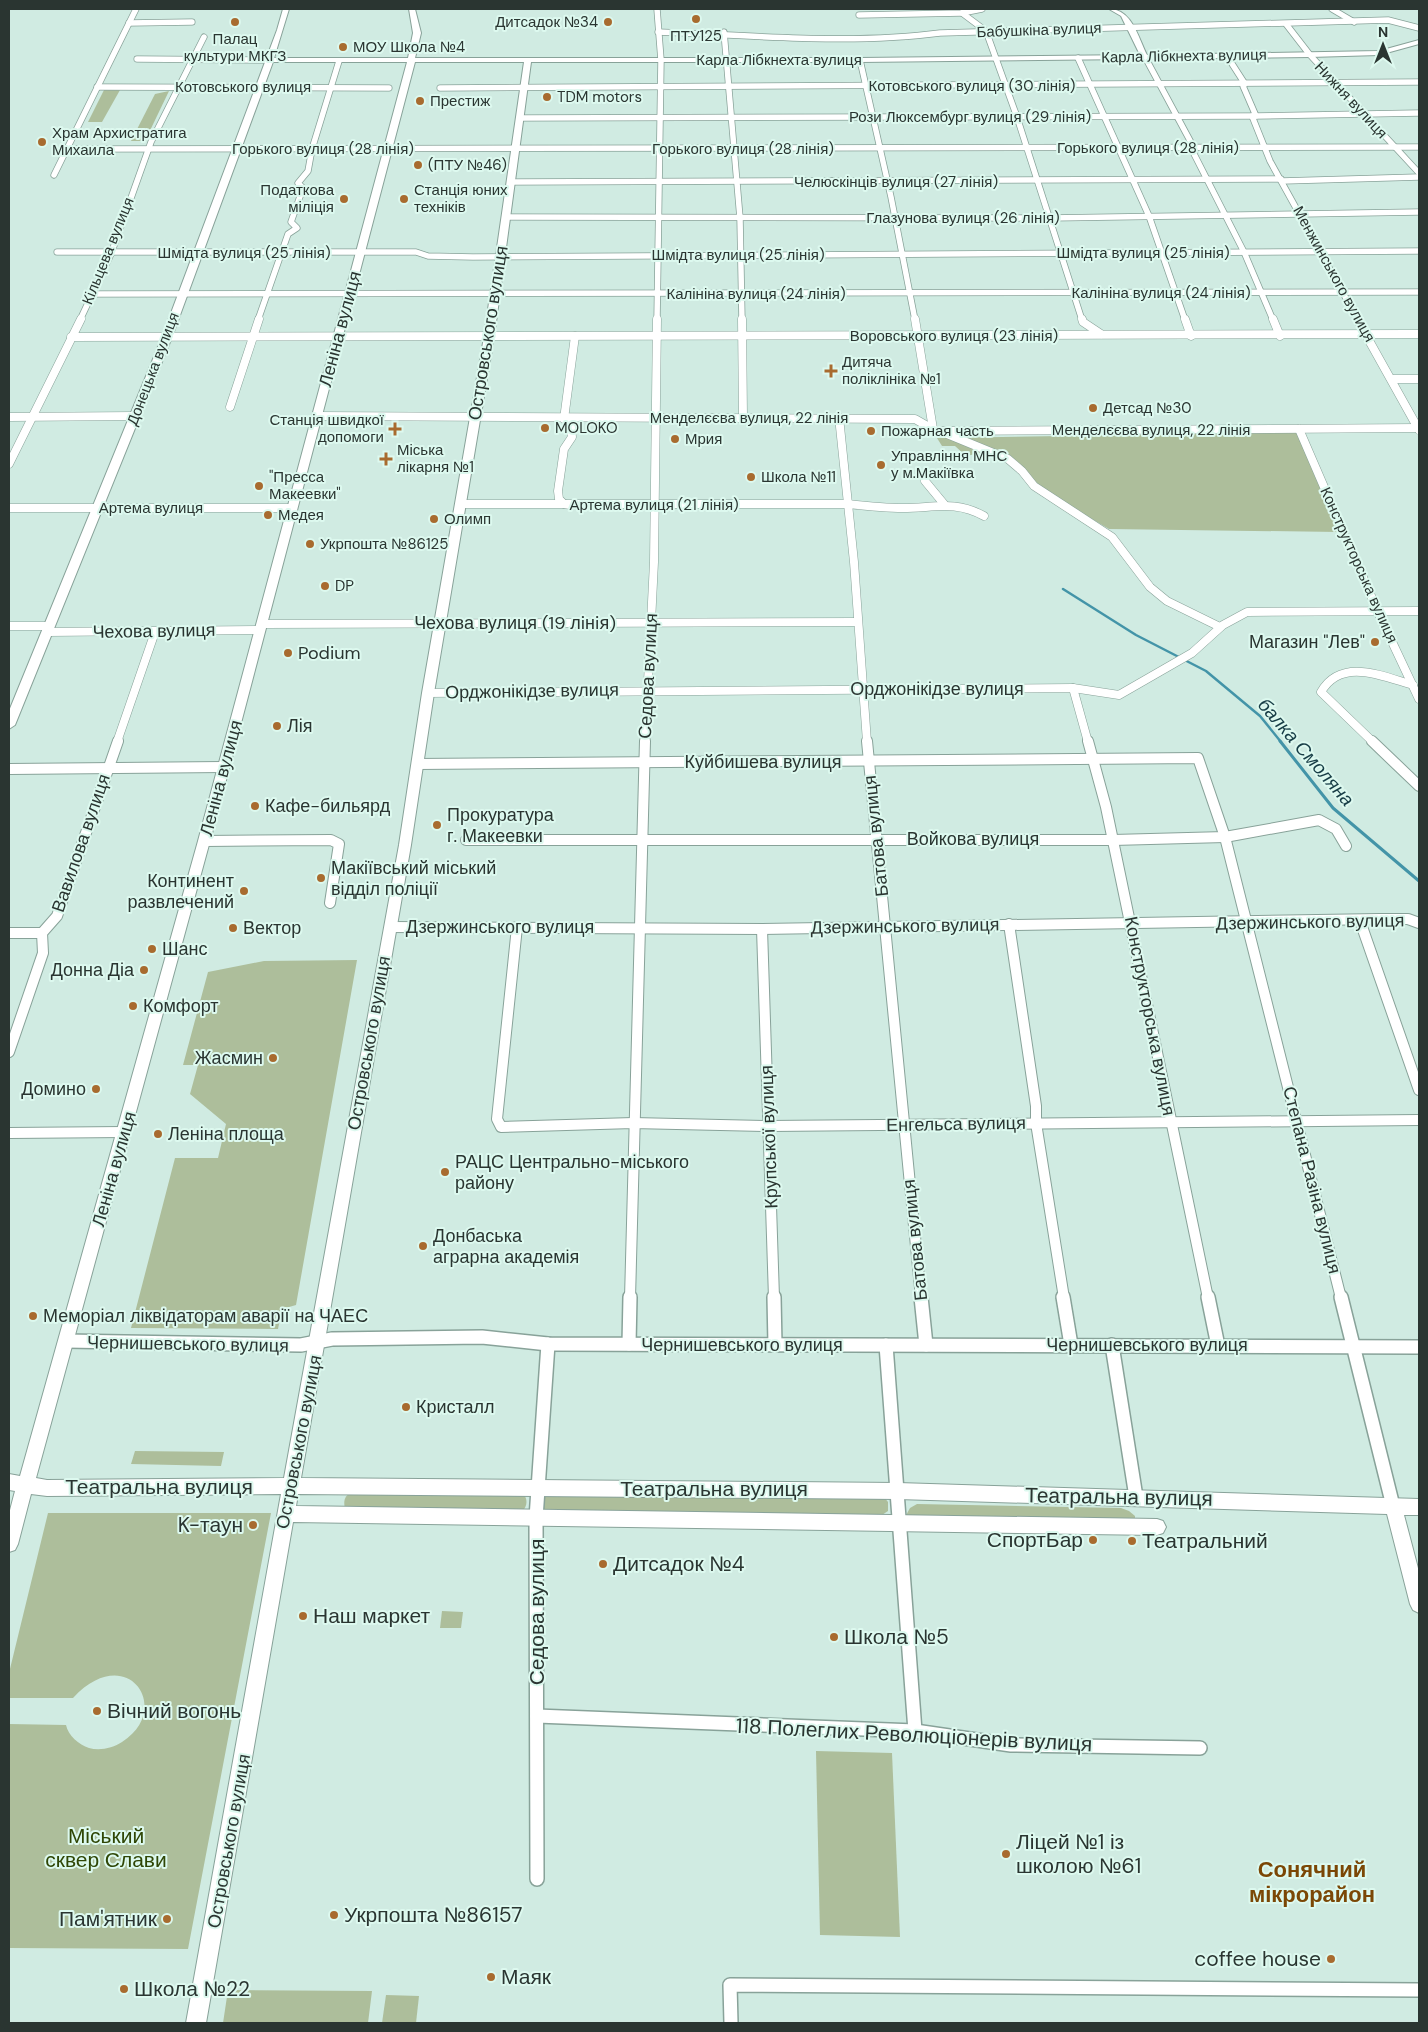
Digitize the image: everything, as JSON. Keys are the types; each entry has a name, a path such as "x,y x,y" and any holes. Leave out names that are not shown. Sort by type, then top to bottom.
{"street":[{"path":"54,175 136,9"},
{"name":"Донецька вулиця","path":"9,725 166,337 270,60 286,9"},
{"name":"Леніна вулиця","path":"9,1544 17,1483 66,1341 224,767 412,61 417,32 412,9"},
{"name":"Седова вулиця","path":"628,1344 644,762 655,505 661,87 657,9"},
{"path":"858,15 962,13 982,9"},
{"path":"1112,9 1124,15 1178,116 1194,148 1192,150 1244,252 1280,336"},
{"path":"1332,9 1354,22"},
{"path":"962,13 983,27 997,59 1028,148 1083,322 1096,332 1106,336"},
{"name":"Бабушкіна вулиця","path":"658,32 724,32 820,37 910,37 940,33 986,31 1394,20 1419,28"},
{"path":"129,23 192,22"},
{"name":"Нижня вулиця","path":"1286,24 1310,55 1419,173"},
{"path":"724,32 740,218 743,418"},
{"name":"Кільцева вулиця","path":"9,464 92,294 110,254 148,149 177,87 194,60 204,37"},
{"name":"Карла Лібкнехта вулиця","path":"137,59 339,61 860,60 1310,55 1379,52 1419,42"},
{"name":"Менжинського вулиця","path":"1227,56 1245,84 1243,86 1265,148 1281,180 1322,252 1342,293 1348,297 1419,429"},
{"path":"1078,58 1149,216 1191,336"},
{"path":"860,60 890,182 933,428"},
{"path":"230,407 280,253 288,234 297,228 291,222 303,188 298,183 308,171 312,148 339,61"},
{"name":"Островського вулиця","path":"196,2023 390,927 489,337 528,61"},
{"name":"Котовського вулиця (30 лiнiя)","path":"525,88 1419,82"},
{"name":"Котовського вулиця","path":"97,87 389,88"},
{"path":"440,88 525,88"},
{"name":"Рози Люксембург вулиця (29 лiнiя)","path":"521,118 1106,117 1419,113"},
{"name":"Горького вулиця (28 лiнiя)","path":"68,149 1419,147"},
{"name":"Челюскінців вулиця (27 лiнiя)","path":"512,182 1038,182 1419,177"},
{"name":"Глазунова вулиця (26 лiнiя)","path":"507,217 1050,218 1419,212"},
{"name":"Шмідта вулиця (25 лiнiя)","path":"57,252 110,254 416,252 428,256 741,256 1419,250"},
{"name":"Калініна вулиця (24 лiнiя)","path":"92,294 1419,292"},
{"path":"1077,336 1083,322"},
{"name":"Воровського вулиця (23 лiнiя)","path":"71,337 1280,336 1419,334"},
{"path":"575,336 567,418 572,437 564,449 558,491 559,499 564,504 576,506"},
{"path":"1393,380 1419,379"},
{"path":"9,417 135,416"},
{"name":"Менделєєва вулиця, 22 лінія","path":"317,416 915,419 941,431 1419,429"},
{"name":"Батова вулиця","path":"839,418 848,504 868,761 878,839 902,1126 926,1344"},
{"name":"Конструкторська вулиця","path":"1299,429 1378,612 1419,699"},
{"path":"941,431 1008,459 1022,471 1034,486 1112,536 1150,587 1167,601 1220,627"},
{"path":"925,481 944,504"},
{"name":"Артема вулиця (21 лiнiя)","path":"461,504 576,506 848,504 908,508 944,504 963,505 984,516"},
{"name":"Артема вулиця","path":"9,508 292,508"},
{"name":"Орджонікідзе вулиця","path":"428,693 1073,688 1119,695 1192,653 1220,627 1247,612 1419,611"},
{"name":"Чехова вулиця (19 лiнiя)","path":"261,627 650,622 857,622"},
{"name":"Чехова вулиця","path":"9,626 155,632 261,627"},
{"name":"Вавилова вулиця","path":"9,1052 42,953 42,933 57,916 155,632"},
{"path":"1413,685 1377,674 1352,672 1336,675 1324,682 1321,692 1419,786"},
{"name":"Конструкторська вулиця","path":"1073,688 1082,726 1094,759 1132,923 1170,1122 1218,1346"},
{"name":"Куйбишева вулиця","path":"417,764 1198,758"},
{"name":"Степана Разіна вулиця","path":"1198,758 1225,837 1419,1604"},
{"path":"9,769 224,767"},
{"name":"Войкова вулиця","path":"466,840 1113,840 1225,837 1319,820 1329,823 1339,831 1346,846"},
{"path":"204,840 331,840 339,844 330,903"},
{"name":"Дзержинського вулиця","path":"390,927 762,929 1009,924 1408,920 1419,923"},
{"path":"1360,921 1419,1090"},
{"path":"1009,924 1036,1106 1036,1123 1071,1345"},
{"name":"Енгельса вулиця","path":"517,927 497,1119 502,1127 633,1123 902,1126 1419,1120"},
{"name":"Крупської вулиця","path":"762,929 775,1345"},
{"path":"9,933 42,933"},
{"path":"9,1133 124,1132"},
{"name":"Чернишевського вулиця","path":"66,1341 301,1345 332,1339 482,1337 548,1344 1112,1344 1419,1347"},
{"name":"Седова вулиця","path":"537,1879 536,1518 548,1344"},
{"path":"1112,1344 1136,1498"},
{"path":"886,1345 901,1523 915,1731"},
{"name":"Театральна вулиця","path":"17,1483 47,1488 290,1486 898,1491 1419,1507"},
{"name":"Театральна вулиця","path":"285,1514 1157,1527"},
{"name":"118 Полеглих Революціонерів вулиця","path":"538,1716 915,1731 1011,1745 1200,1748"},
{"path":"731,2023 730,1985 1419,1990"}],"green space":[{"path":"104,90 120,90 102,122 88,122"},
{"path":"169,91 145,141 131,141 155,94"},
{"path":"1297,432 1339,532 1109,529 1049,494 1000,449 966,456 955,446 942,446 937,438"},
{"path":"357,960 296,1305 282,1309 278,1329 131,1328 175,1158 218,1158 226,1124 190,1094 198,1065 183,1065 208,972 264,961"},
{"path":"135,1451 224,1452 221,1466 131,1464"},
{"path":"353,1491 524,1494 526,1503 522,1512 345,1509 345,1498"},
{"path":"543,1496 884,1497 888,1502 888,1511 879,1517 547,1513 542,1509"},
{"path":"917,1504 1121,1508 1135,1516 1135,1520 905,1517 910,1508"},
{"name":"Міський сквер Слави","path":"48,1513 271,1513 188,1949 9,1948 9,1724 66,1725 74,1739 81,1745 93,1749 102,1749 122,1742 137,1728 144,1713 144,1698 137,1686 126,1678 111,1676 93,1682 73,1698 9,1698 9,1673"},
{"path":"442,1611 463,1612 461,1628 440,1628"},
{"path":"816,1751 892,1753 900,1937 820,1935"},
{"path":"228,1990 372,1991 368,2023 223,2023"},
{"path":"386,1995 419,1996 416,2023 382,2023"}],"waterway":[{"name":"балка Смоляна","path":"1063,589 1136,635 1206,671 1260,716 1281,742"},
{"name":"балка Смоляна","path":"1280,741 1333,808 1419,881"}],"place":[{"name":"ПТУ125","path":"696,19"},
{"name":"Палац культури МКГЗ","path":"235,22"},
{"name":"Дитсадок №34","path":"608,22"},
{"name":"МОУ Школа №4","path":"343,47"},
{"name":"TDM motors","path":"547,97"},
{"name":"Престиж","path":"420,101"},
{"name":"Храм Архистратига Михаила","path":"42,142"},
{"name":"(ПТУ №46)","path":"418,165"},
{"name":"Податкова міліція","path":"344,199"},
{"name":"Станція юних техніків","path":"404,199"},
{"name":"Дитяча поліклініка №1","path":"831,371"},
{"name":"Детсад №30","path":"1093,408"},
{"name":"MOLOKO","path":"545,428"},
{"name":"Станція швидкої допомоги","path":"395,429"},
{"name":"Пожарная часть","path":"871,431"},
{"name":"Мрия","path":"675,439"},
{"name":"Міська лікарня №1","path":"386,459"},
{"name":"Управління МНС у м.Макіївка","path":"881,465"},
{"name":"Школа №11","path":"751,477"},
{"name":"\"Пресса Макеевки\"","path":"259,486"},
{"name":"Медея","path":"268,515"},
{"name":"Олимп","path":"434,519"},
{"name":"Укрпошта №86125","path":"310,544"},
{"name":"DP","path":"325,586"},
{"name":"Магазин \"Лев\"","path":"1375,642"},
{"name":"Podium","path":"288,653"},
{"name":"Лія","path":"277,726"},
{"name":"Кафе-бильярд","path":"255,806"},
{"name":"Прокуратура г. Макеевки","path":"437,825"},
{"name":"Макіївський міський відділ поліції","path":"321,878"},
{"name":"Континент развлечений","path":"244,891"},
{"name":"Вектор","path":"233,928"},
{"name":"Шанс","path":"152,949"},
{"name":"Донна Діа","path":"144,970"},
{"name":"Комфорт","path":"133,1006"},
{"name":"Жасмин","path":"273,1058"},
{"name":"Домино","path":"96,1089"},
{"name":"Леніна площа","path":"158,1134"},
{"name":"РАЦС Центрально-міського району","path":"445,1172"},
{"name":"Донбаська аграрна академія","path":"423,1246"},
{"name":"Меморіал ліквідаторам аварії на ЧАЕС","path":"33,1316"},
{"name":"Кристалл","path":"406,1407"},
{"name":"K-таун","path":"253,1525"},
{"name":"СпортБар","path":"1093,1540"},
{"name":"Театральний","path":"1132,1541"},
{"name":"Дитсадок №4","path":"603,1564"},
{"name":"Наш маркет","path":"303,1616"},
{"name":"Школа №5","path":"834,1637"},
{"name":"Вічний вогонь","path":"97,1711"},
{"name":"Ліцей №1 із школою №61","path":"1006,1854"},
{"name":"Укрпошта №86157","path":"334,1915"},
{"name":"Пам'ятник","path":"167,1919"},
{"name":"coffee house","path":"1331,1959"},
{"name":"Маяк","path":"491,1977"},
{"name":"Школа №22","path":"124,1989"}],"district":[{"name":"Сонячний мікрорайон","path":"1312,1882"}]}
